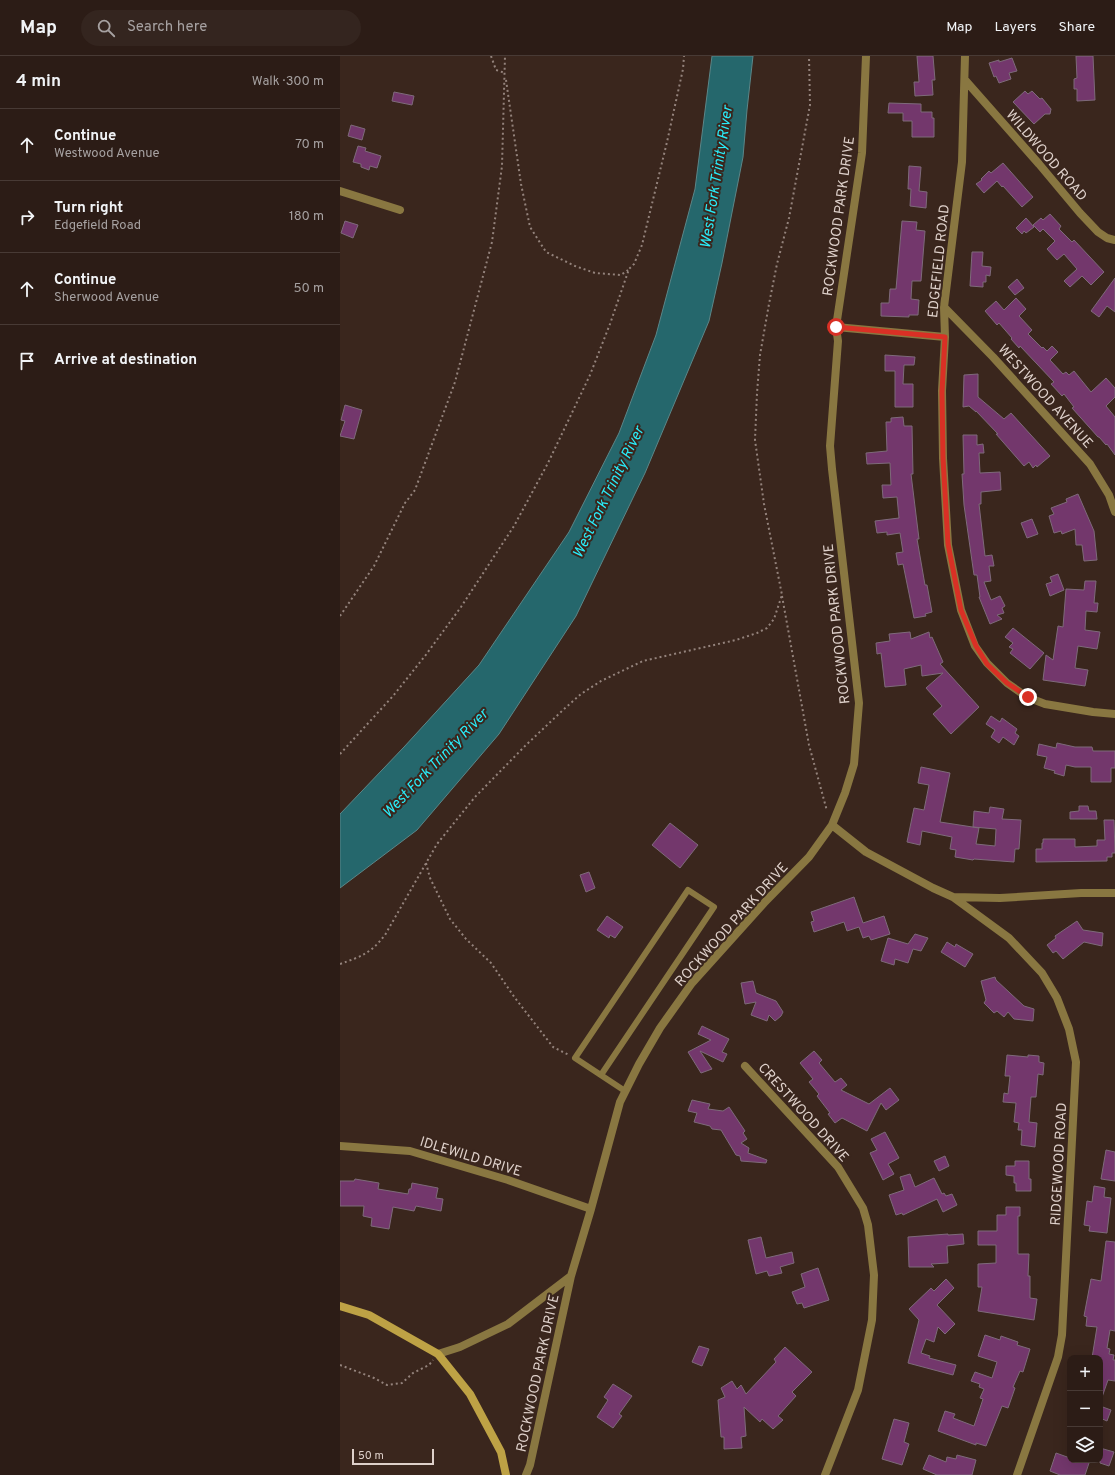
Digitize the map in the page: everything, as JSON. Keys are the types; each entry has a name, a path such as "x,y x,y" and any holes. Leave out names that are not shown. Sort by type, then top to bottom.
{"main road":[{"path":"340,1306 369,1315 438,1354 470,1394 501,1452 506,1475"}],"street":[{"name":"ROCKWOOD PARK DRIVE","path":"526,1475 530,1465 571,1276 592,1209 620,1102 639,1064 660,1028 692,983 764,903 809,857 832,825 845,793 854,764 859,703 830,446 838,341 836,327 862,153 866,56"},
{"name":"EDGEFIELD ROAD","path":"965,56 962,162 944,307 945,337 942,392 943,458 948,544 961,610 970,634 987,664 1007,683 1028,697 1045,704 1115,714"},
{"name":"WILDWOOD ROAD","path":"965,80 1080,213 1098,232 1107,238 1115,240"},
{"path":"340,191 400,210"},
{"name":"WESTWOOD AVENUE","path":"944,307 993,357 1090,464 1109,494 1115,512"},
{"path":"836,327 945,337"},
{"path":"832,825 866,852 953,897 1000,898 1081,893 1115,893"},
{"name":"RIDGEWOOD ROAD","path":"953,897 1009,938 1042,973 1057,998 1069,1029 1076,1062 1062,1335 1058,1357 1017,1475"},
{"name":"CRESTWOOD DRIVE","path":"745,1066 838,1167 862,1208 868,1225 874,1275 872,1320 858,1390 826,1475"},
{"name":"IDLEWILD DRIVE","path":"340,1146 410,1150 508,1180 592,1209"},
{"name":"ROCKWOOD PARK DRIVE","path":"438,1354 460,1347 508,1324 571,1276"}],"lane":[{"path":"601,1075 714,907 688,890 575,1058 625,1092"}],"path":[{"path":"491,56 496,70 505,73"},
{"path":"340,616 374,566 405,503 415,490 455,382 492,242 502,166 505,56"},
{"path":"505,73 521,184 530,228 546,252 574,266 595,273 621,275 634,264 642,245 667,142 683,69 684,56"},
{"path":"809,56 810,106 789,218 777,264 762,348 757,393 755,440 764,504 809,745 818,781 832,825"},
{"path":"340,754 393,696 425,656 461,607 514,526 548,463 590,375 629,269"},
{"path":"340,964 362,956 375,947 385,935 437,844 475,797 526,745 581,694 602,680 643,662 729,642 757,633 767,628 774,619 782,595"},
{"path":"426,862 430,878 450,919 466,939 491,963 515,998 553,1047 575,1058"},
{"path":"340,1365 374,1378 387,1385 402,1383 413,1373 429,1365 438,1354"}],"water":[{"name":"West Fork Trinity River","path":"712,56 753,56 743,157 709,321 645,473 576,616 499,734 417,830 340,888 340,814 479,665 569,532 619,433 656,335 695,189"}],"building":[{"path":"917,56 933,56 935,80 932,80 933,95 915,96 914,82 919,82"},
{"path":"1076,56 1093,56 1095,100 1077,101 1077,89 1074,89 1074,79 1077,78"},
{"path":"1012,58 1017,71 1009,73 1011,79 999,83 996,76 994,77 989,63"},
{"path":"1025,91 1028,94 1032,91 1040,99 1042,98 1051,109 1050,114 1045,114 1034,124 1013,102"},
{"path":"394,92 414,96 412,105 392,101"},
{"path":"889,103 921,104 921,112 932,112 932,118 934,118 934,137 912,137 912,121 903,121 903,113 888,113"},
{"path":"351,125 365,129 362,140 348,136"},
{"path":"358,146 366,148 365,151 381,156 377,168 370,166 369,170 361,167 361,164 353,162"},
{"path":"1003,163 1033,197 1022,207 997,181 984,193 976,184 982,180 981,179 989,171 991,173"},
{"path":"909,166 921,167 919,191 927,192 926,208 910,206 911,189 908,189"},
{"path":"1050,214 1061,226 1059,229 1072,242 1074,240 1104,272 1091,285 1082,276 1070,287 1064,281 1077,269 1064,254 1057,260 1047,249 1055,241 1043,229 1040,232 1033,225 1041,218 1043,220"},
{"path":"1026,218 1034,227 1026,233 1024,231 1022,234 1016,228"},
{"path":"345,221 358,225 353,238 341,233"},
{"path":"902,221 917,222 916,230 925,231 921,281 912,281 911,299 919,300 918,315 909,315 909,317 881,316 881,303 889,303 890,289 896,289"},
{"path":"972,252 983,252 982,266 991,267 990,276 986,275 986,282 983,282 983,287 970,286"},
{"path":"1115,278 1115,312 1107,306 1099,317 1091,311"},
{"path":"1017,279 1024,288 1015,295 1008,287"},
{"path":"1016,298 1026,309 1019,316 1032,330 1028,334 1047,351 1052,346 1058,352 1050,360 1063,374 1066,372 1069,375 1074,371 1091,392 1106,378 1115,388 1115,397 1106,406 1115,417 1115,455 1107,444 1106,445 1098,437 1072,408 1074,407 1064,394 1062,396 1051,384 1054,382 1020,346 1019,348 999,323 997,325 985,311 996,301 1004,310"},
{"path":"885,355 915,357 914,365 904,365 903,384 913,384 913,407 895,407 895,371 885,371"},
{"path":"978,374 978,397 1004,419 1011,413 1050,456 1037,467 1036,465 1033,468 1029,462 1024,466 996,434 998,434 976,411 969,406 963,407 964,375"},
{"path":"345,405 362,410 354,439 340,436 345,421 341,420"},
{"path":"903,417 904,426 912,426 913,474 911,474 919,539 917,539 925,585 927,585 932,612 925,614 926,616 914,618 903,564 898,565 896,553 903,552 900,533 887,535 887,532 877,533 875,521 899,518 897,497 883,498 882,485 891,485 890,463 867,464 866,453 887,451 886,422 891,422 891,418"},
{"path":"963,435 977,435 977,445 983,444 984,453 979,453 980,473 1000,472 1001,490 981,492 981,504 979,504 985,556 992,555 994,566 989,566 991,581 984,582 991,600 1000,596 1005,606 1002,608 1004,613 997,615 1002,619 990,624 979,597 977,575 974,575 964,505 962,474 964,474"},
{"path":"1078,494 1094,531 1097,560 1084,561 1082,545 1076,545 1075,529 1062,534 1061,531 1054,533 1049,516 1054,514 1051,508 1067,502 1066,499"},
{"path":"1032,519 1038,534 1027,538 1021,523"},
{"path":"1058,574 1064,590 1050,596 1046,584 1052,582 1050,577"},
{"path":"1085,581 1096,581 1094,603 1098,603 1097,612 1086,611 1085,630 1100,632 1097,649 1078,646 1075,668 1088,670 1085,686 1043,680 1046,655 1053,660 1058,626 1063,627 1066,589 1084,590"},
{"path":"1013,628 1044,653 1030,669 1010,653 1013,649 1009,647 1013,643 1005,637"},
{"path":"910,632 911,639 929,632 930,638 932,637 943,662 940,664 979,707 951,734 933,714 942,706 926,688 943,673 922,676 921,665 904,669 906,685 885,687 881,653 877,654 876,643 890,641 889,634"},
{"path":"991,716 1000,722 1002,718 1017,729 1015,733 1019,736 1014,745 1003,737 999,743 991,737 995,730 986,724"},
{"path":"1057,743 1075,747 1092,747 1093,751 1115,751 1115,768 1111,768 1111,782 1091,782 1091,767 1075,767 1066,765 1064,776 1054,773 1055,771 1044,768 1047,757 1037,755 1039,744 1056,748"},
{"path":"921,767 950,773 940,822 979,828 976,844 995,846 996,829 973,827 974,811 989,813 990,807 1004,809 1002,819 1021,820 1019,849 1015,849 1014,862 973,860 955,857 956,850 950,849 952,837 922,831 920,845 907,842 914,808 924,810 929,785 918,783"},
{"path":"1079,806 1088,806 1089,811 1096,811 1097,819 1070,819 1070,812 1079,811"},
{"path":"1104,820 1114,820 1115,853 1112,853 1112,857 1107,857 1107,861 1036,862 1036,849 1042,849 1043,839 1075,839 1075,847 1097,846 1097,840 1105,840"},
{"path":"670,823 698,845 680,868 652,845"},
{"path":"589,872 595,888 586,892 580,875"},
{"path":"854,897 863,923 884,916 890,934 871,940 869,936 863,938 859,927 847,931 844,922 814,932 811,922 814,921 811,912"},
{"path":"607,916 623,927 615,938 610,935 609,938 597,930"},
{"path":"1077,921 1083,930 1103,933 1102,946 1084,942 1063,959 1056,951 1053,953 1047,945 1056,938 1055,936"},
{"path":"915,934 928,938 921,951 913,949 908,963 895,959 894,965 881,961 888,938 908,944"},
{"path":"947,942 955,947 956,944 973,954 965,967 941,952"},
{"path":"995,977 996,980 1024,1006 1034,1009 1033,1021 1014,1019 1008,1012 1004,1017 997,1011 994,1013 984,1003 986,1000 981,981"},
{"path":"753,981 756,993 776,1001 783,1012 775,1021 769,1015 767,1021 751,1015 756,1002 745,1004 741,983"},
{"path":"702,1026 729,1039 722,1052 727,1054 723,1062 700,1051 712,1069 701,1073 688,1052 711,1040 698,1034"},
{"path":"814,1051 822,1060 819,1063 835,1082 841,1078 847,1085 841,1090 869,1104 890,1088 899,1100 886,1110 881,1103 867,1131 842,1118 835,1123 828,1114 830,1113 817,1096 819,1094 809,1082 813,1079 800,1063"},
{"path":"1007,1055 1028,1057 1028,1055 1039,1056 1039,1062 1044,1063 1043,1075 1038,1074 1036,1097 1031,1097 1029,1122 1037,1123 1035,1147 1021,1145 1022,1130 1018,1130 1019,1123 1014,1122 1016,1103 1003,1102 1004,1093 1008,1094 1010,1076 1005,1076"},
{"path":"692,1100 710,1104 708,1109 723,1111 729,1107 745,1131 743,1133 747,1139 741,1143 749,1148 748,1153 767,1160 766,1163 741,1161 740,1156 736,1155 721,1130 712,1129 710,1126 694,1122 697,1113 688,1111"},
{"path":"885,1132 899,1158 888,1164 894,1174 883,1180 870,1153 877,1150 871,1139"},
{"path":"1106,1150 1115,1152 1115,1181 1101,1179"},
{"path":"945,1156 949,1166 939,1171 934,1161"},
{"path":"1015,1161 1029,1161 1031,1191 1016,1191 1014,1176 1006,1175 1006,1166 1015,1166"},
{"path":"910,1174 915,1187 934,1178 942,1194 944,1193 946,1196 952,1194 957,1205 943,1212 937,1199 903,1215 902,1213 896,1215 889,1195 904,1190 900,1177"},
{"path":"355,1179 379,1183 378,1189 408,1194 412,1183 438,1188 436,1198 443,1199 441,1211 416,1206 414,1211 393,1207 389,1229 371,1226 372,1218 363,1216 364,1206 340,1206 340,1181 354,1181"},
{"path":"1094,1186 1105,1188 1104,1197 1111,1198 1107,1233 1089,1231 1090,1226 1084,1225 1087,1201 1092,1202"},
{"path":"1006,1207 1020,1207 1020,1216 1018,1216 1018,1254 1029,1254 1028,1276 1030,1276 1030,1298 1037,1299 1034,1320 978,1311 982,1287 978,1287 978,1264 996,1263 996,1245 978,1245 978,1231 997,1231 997,1215 1006,1215"},
{"path":"963,1234 964,1244 947,1246 948,1263 931,1264 934,1267 909,1267 908,1237"},
{"path":"761,1237 766,1258 792,1252 794,1263 780,1267 782,1273 769,1276 767,1271 756,1274 748,1240"},
{"path":"1106,1241 1115,1242 1115,1331 1110,1330 1107,1348 1110,1349 1109,1354 1114,1355 1115,1381 1108,1380 1103,1394 1103,1355 1092,1355 1097,1327 1086,1326 1087,1317 1084,1316 1091,1279 1101,1281"},
{"path":"818,1268 829,1300 804,1308 802,1303 797,1304 792,1292 805,1287 801,1274"},
{"path":"946,1279 954,1288 937,1305 955,1324 945,1334 938,1327 934,1342 926,1339 921,1353 930,1356 929,1358 956,1365 953,1375 908,1363 919,1320 909,1309 931,1288 934,1291"},
{"path":"985,1335 1000,1340 1001,1336 1018,1342 1017,1345 1030,1349 1023,1372 1020,1371 1013,1387 1015,1388 1008,1408 1002,1406 986,1446 976,1443 976,1445 938,1431 945,1411 955,1414 953,1418 974,1426 983,1399 980,1398 984,1389 979,1387 980,1384 971,1381 975,1372 992,1378 997,1362 978,1356"},
{"path":"699,1346 709,1349 702,1366 692,1362"},
{"path":"785,1347 812,1372 792,1392 796,1396 778,1416 783,1420 773,1429 762,1419 760,1422 744,1407 746,1436 741,1437 742,1448 724,1449 724,1437 721,1437 718,1400 725,1397 721,1388 732,1381 737,1389 741,1385 746,1394 776,1362 774,1359"},
{"path":"613,1384 632,1396 619,1414 622,1416 613,1428 597,1417 608,1400 604,1397"},
{"path":"1103,1407 1111,1410 1107,1421 1103,1419"},
{"path":"894,1419 909,1423 904,1442 909,1444 902,1465 882,1459"},
{"path":"1103,1449 1114,1452 1109,1466 1100,1463 1103,1463"},
{"path":"1056,1453 1067,1457 1067,1463 1089,1463 1085,1475 1060,1475 1050,1471"},
{"path":"929,1455 946,1462 947,1457 956,1459 957,1455 976,1460 972,1475 937,1475 923,1469"}],"route":[{"path":"836,327 945,337 942,392 943,458 948,544 961,610 970,634 987,664 1007,683 1028,697"}]}
